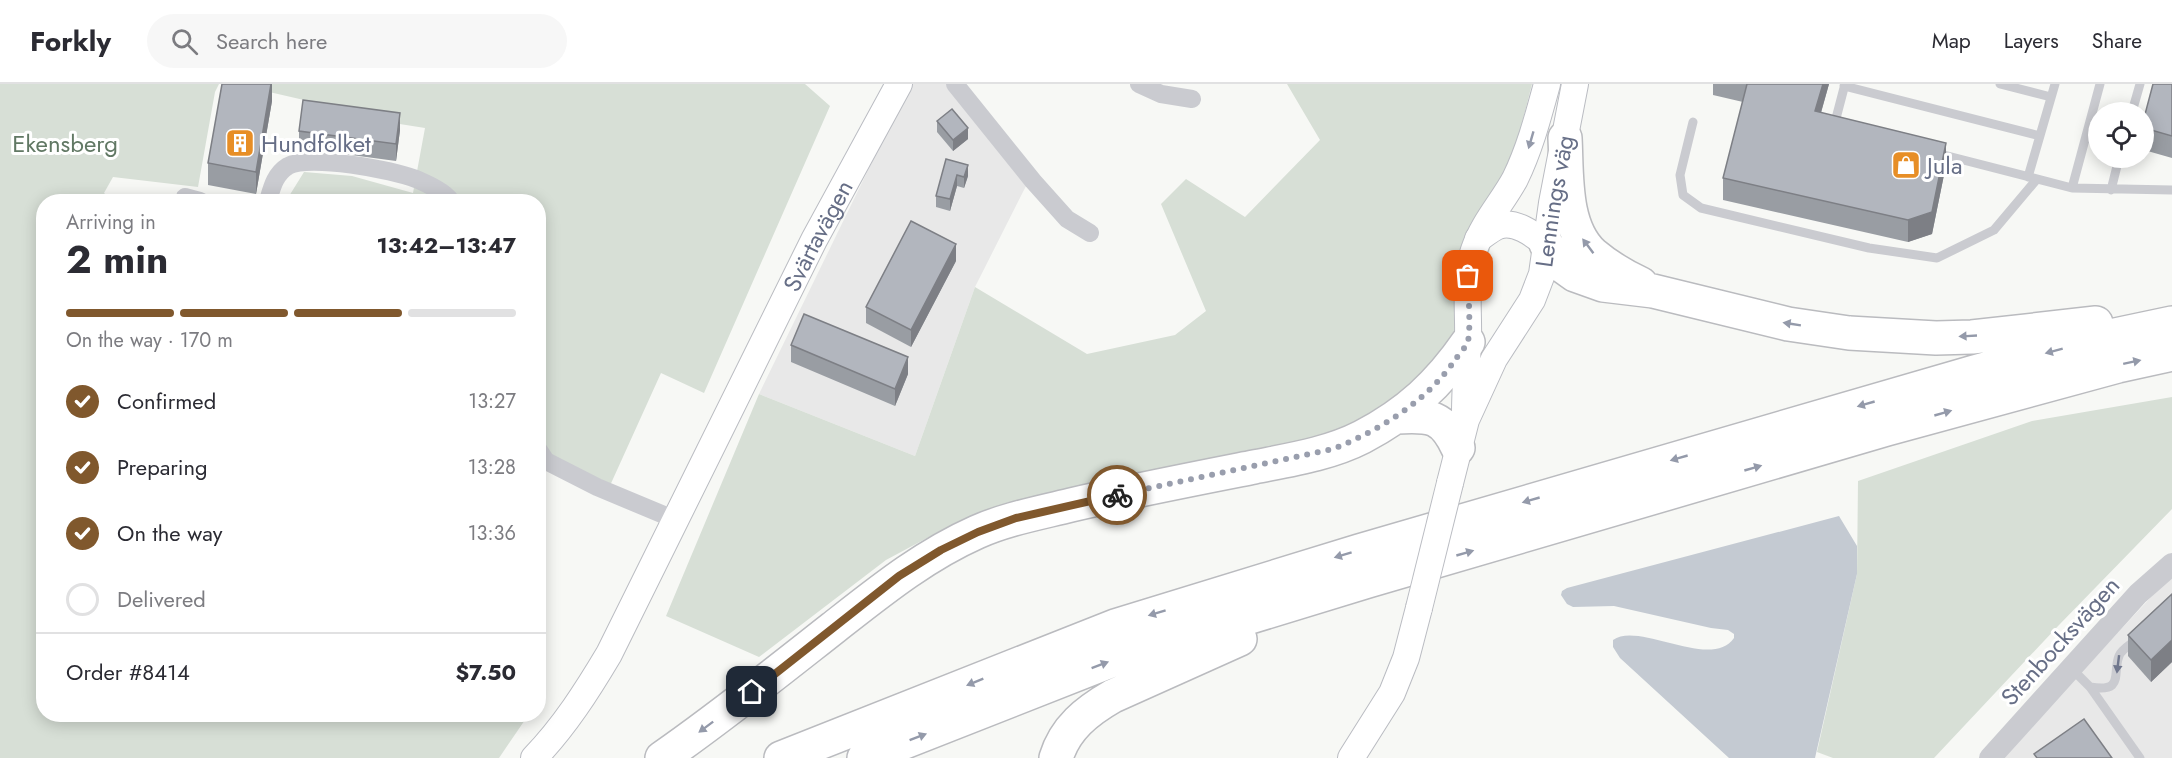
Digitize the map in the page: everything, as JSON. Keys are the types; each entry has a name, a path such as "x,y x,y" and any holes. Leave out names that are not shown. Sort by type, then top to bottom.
{"highway":[{"path":"1565,138 1568,192 1575,228 1591,253 1620,274 1653,291"},
{"path":"1546,244 1560,266 1575,275 1603,285 1653,291 1788,324 1897,337 1972,337 2172,314"},
{"path":"782,758 1115,626 1359,550 1974,372 2101,338 2172,323"},
{"path":"662,758 733,706 899,576 941,550 978,532 1016,518 1333,449 1360,438 1397,417 1445,374 1468,342"},
{"path":"864,758 1126,655 1368,581 1973,404 2172,354"},
{"path":"1397,417 1426,416 1462,434"},
{"path":"1056,758 1064,739 1072,728 1096,706 1113,696 1368,581"}],"main road":[{"name":"Svärtavägen","path":"534,758 553,738 583,698 609,654 814,240 899,84"},
{"name":"Lennings väg","path":"1462,434 1468,342 1468,276 1478,239 1495,208 1507,192 1528,151 1547,84"},
{"name":"Lennings väg","path":"1462,434 1494,359 1532,300 1542,274 1575,84"},
{"path":"1478,239 1499,226 1513,225 1531,233 1546,244"},
{"path":"1354,756 1392,693 1406,658 1462,434"}],"street":[{"path":"955,84 1060,212 1090,233"},
{"path":"1139,84 1161,94 1192,99"},
{"path":"270,194 274,180 291,164 318,161 359,166 415,179 443,194"},
{"path":"546,461 597,487 676,520"},
{"name":"Stenbocksvägen","path":"1990,758 2138,594 2172,564"}],"lane":[{"path":"2000,84 2051,98"},
{"path":"1693,122 1680,175 1683,195 1701,208 1869,248 1937,258 1994,230 2033,178 2040,136 2055,84"},
{"path":"2072,188 2100,84"},
{"path":"2135,102 2140,84"},
{"path":"1845,129 1834,126 1845,85 2040,136"},
{"path":"1925,150 2072,188 2172,190"},
{"path":"2110,190 2117,168"},
{"path":"2090,687 2104,688 2114,682 2117,677 2117,659 2120,653 2143,634"},
{"path":"2072,668 2090,687 2140,758"}],"shaded area":[{"path":"910,84 949,84 1027,184 975,287 915,456 759,394"},
{"path":"1839,516 1857,546 1857,574 1815,758 1729,758 1620,658 1613,647 1613,640 1625,636 1640,636 1709,650 1723,647 1734,638 1734,634 1728,630 1614,606 1573,607 1567,604 1561,595 1562,591 1567,588"},
{"path":"2172,576 2172,758 2003,758 2053,702"}],"green space":[{"name":"Ekensberg","path":"0,84 219,84 215,92 198,187 113,177 105,194 36,194 36,722 524,722 499,758 0,758"},
{"path":"234,84 805,84 830,106 704,393 661,373 608,490 546,453 546,194 290,194 304,172 352,176 413,193 425,128 305,109 304,100"},
{"path":"1287,84 1532,84 1476,303 1424,378 1372,415 1333,433 1295,444 1006,505 955,523 886,560 759,657 666,616 759,394 915,456 975,287 1087,354 1175,335 1206,311 1161,204 1186,179 1245,217 1320,140"},
{"path":"2172,397 2172,509 1934,758 1833,758 1817,752 1857,574 1858,481 2032,421"}],"building":[{"name":"Hundfolket","path":"222,84 271,84 256,172 208,163"},
{"path":"1747,84 1823,84 1815,111 1946,143 1932,212 1908,220 1723,178"},
{"path":"2153,84 2172,84 2172,136 2154,131 2154,102 2148,102"},
{"path":"303,100 400,113 396,144 299,131"},
{"path":"952,109 968,128 953,140 937,121"},
{"path":"946,159 968,165 964,177 957,175 950,199 936,196"},
{"path":"911,221 956,244 911,330 866,307"},
{"path":"804,314 908,357 895,389 791,345"},
{"path":"2172,594 2172,640 2151,660 2128,635"},
{"path":"2084,719 2112,758 2037,758 2034,754"}],"way so far":[{"path":"1117,495 1333,449 1360,438 1397,417 1445,374 1468,342 1468,276"}],"place":[{"name":"Hundfolket","path":"240,143"},
{"name":"Jula","path":"1906,165"}],"route":[{"path":"752,692 899,576 941,550 978,532 1016,518 1117,495"}]}
